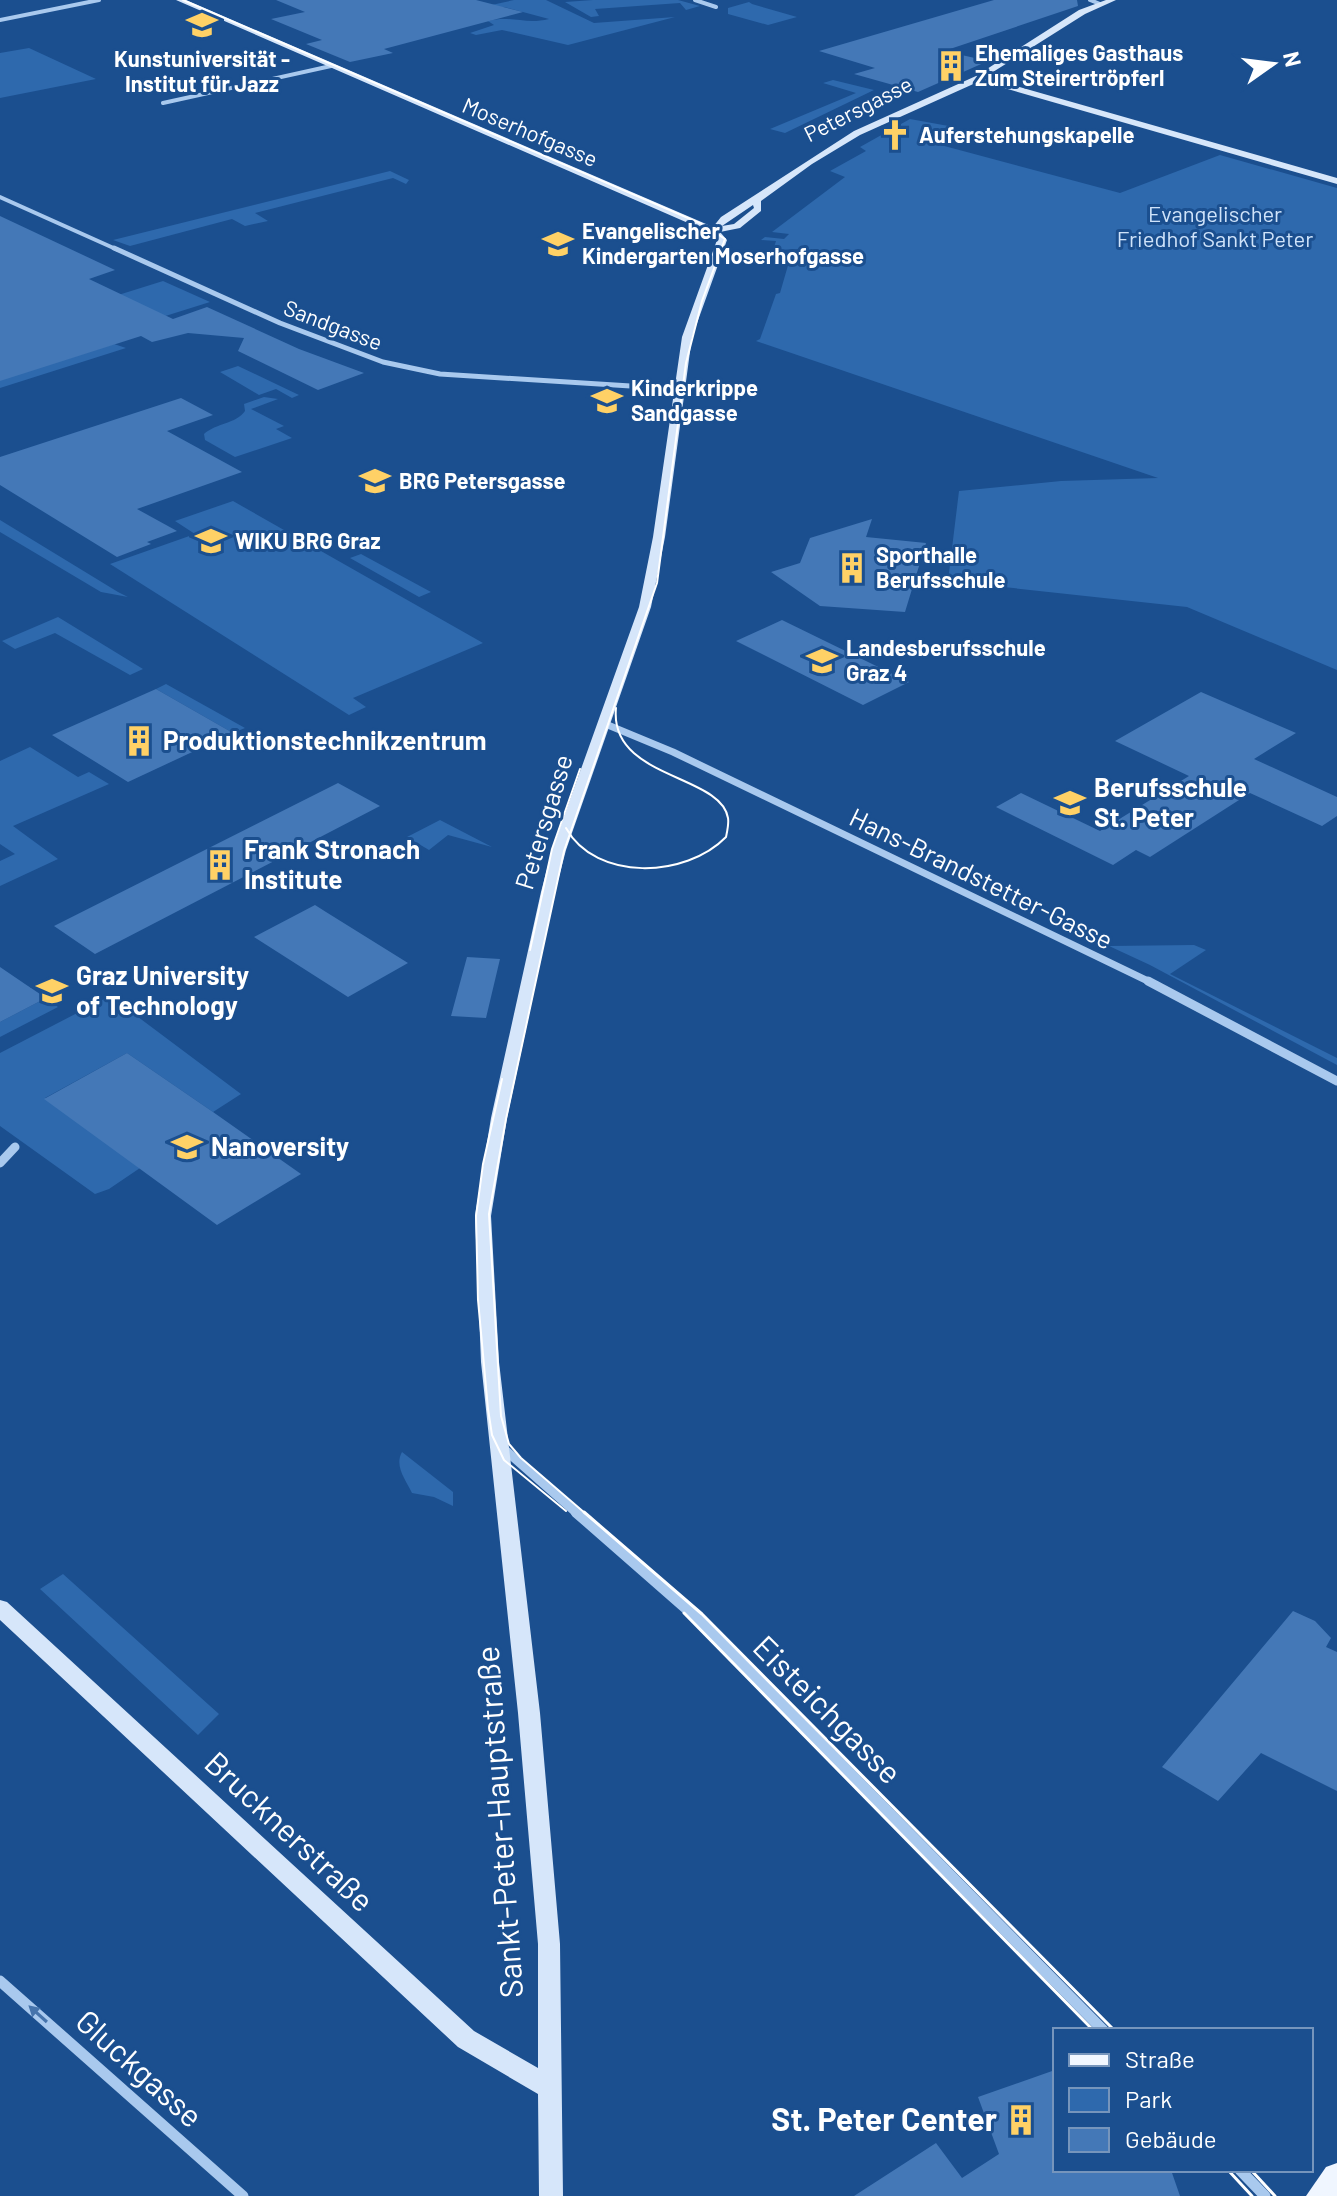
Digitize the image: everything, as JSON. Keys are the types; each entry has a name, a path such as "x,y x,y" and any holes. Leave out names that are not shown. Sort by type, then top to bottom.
{"main road":[{"name":"Moserhofgasse","path":"180,0 714,231"},
{"name":"Petersgasse","path":"500,1443 485,1297 483,1216 499,1118 548,892 652,582 687,337 722,240 714,231 741,224 758,209 757,200 809,162 857,133 979,78 1059,25 1112,0"},
{"path":"979,78 1337,181"},
{"name":"Sankt-Peter-Hauptstraße","path":"500,1443 529,1713 549,1944 551,2196"},
{"name":"Brucknerstraße","path":"0,1608 466,2039 548,2087"},
{"path":"1322,2196 1337,2178"}],"street":[{"path":"0,20 99,0"},
{"path":"695,0 716,7"},
{"path":"1090,0 1100,4"},
{"path":"163,103 331,66"},
{"name":"Sandgasse","path":"0,197 280,323 383,362 440,374 678,389"},
{"name":"Hans-Brandstetter-Gasse","path":"603,723 673,752 1107,961 1337,1081"},
{"path":"0,1163 15,1147"},
{"name":"Eisteichgasse","path":"500,1443 511,1457 696,1617 1101,2028"},
{"name":"Gluckgasse","path":"0,1981 243,2196"},
{"path":"1242,2172 1265,2196"}],"green space":[{"path":"514,0 546,0 594,23 675,17 568,45 502,30 476,35 470,33 494,25 488,21 496,19 549,19 504,7 473,9"},
{"path":"678,0 700,6 686,10 680,3 595,9 599,16 591,17 565,2"},
{"path":"749,2 797,17 768,25 728,14 728,8"},
{"path":"29,48 96,79 0,98 0,53"},
{"path":"833,80 874,90 785,133 770,129 856,93 823,83"},
{"name":"Evangelischer Friedhof Sankt Peter","path":"910,119 954,127 922,140 1120,193 1220,155 1337,188 1337,670 1187,607 948,581 959,491 1061,481 1158,478 756,341 760,339 776,294 780,293 791,255 801,256 803,249 773,250 776,241 761,240 765,237 784,239 789,234 772,232 845,177 830,171 866,151 860,147"},
{"path":"390,171 409,180 406,184 393,178 255,213 268,221 245,226 232,219 130,246 113,240"},
{"path":"163,281 210,302 159,318 0,332"},
{"path":"114,344 126,348 0,388 0,380"},
{"path":"238,366 299,395 292,398 276,389 259,395 220,372"},
{"path":"264,397 278,399 251,409 284,426 276,429 292,438 235,457 205,440 204,434 209,430 241,415 245,411 244,404"},
{"path":"233,501 483,643 353,698 366,707 349,715 110,564 195,534 175,521"},
{"path":"0,520 128,597 101,592 0,532"},
{"path":"361,554 431,592 419,597 350,558"},
{"path":"58,617 143,669 130,675 55,633 15,649 2,641"},
{"path":"166,684 245,728 233,733 156,689"},
{"path":"30,747 78,777 89,772 109,784 13,826 58,859 0,886 0,861 15,854 0,844 0,761"},
{"path":"440,820 492,847 448,835 429,850 407,837"},
{"path":"1194,945 1206,950 1170,974 1337,1058 1337,1065 1109,946"},
{"path":"110,996 241,1094 213,1112 127,1053 45,1098 140,1168 109,1189 95,1194 0,1126 0,1053"},
{"path":"46,998 58,1007 0,1037 0,1022"},
{"path":"402,1452 453,1492 453,1506 434,1497 412,1493 400,1468"},
{"path":"63,1574 219,1714 198,1735 40,1589"}],"building":[{"path":"276,0 476,0 523,12 384,49 393,53 350,62 306,44 322,40 271,19 305,12"},
{"path":"994,0 1077,0 1078,6 944,51 988,61 918,92 854,74 875,68 819,51"},
{"path":"0,216 115,270 89,279 173,319 207,307 299,349 364,373 318,390 238,351 244,338 188,333 152,342 141,336 0,381"},
{"name":"WIKU BRG Graz","path":"181,398 213,415 167,431 242,472 137,509 177,531 147,542 151,544 117,557 0,485 0,457"},
{"name":"Sporthalle Berufsschule","path":"872,519 866,537 926,543 905,612 820,606 771,572 800,563 810,538"},
{"name":"Landesberufsschule Graz 4","path":"782,620 909,682 863,705 736,641"},
{"name":"Produktionstechnikzentrum","path":"156,689 233,733 128,782 52,735"},
{"path":"1201,692 1296,733 1254,759 1337,797 1337,816 1322,826 1250,793 1150,857 1136,850 1113,865 996,807 1021,793 1100,831 1189,776 1115,741"},
{"name":"Frank Stronach Institute","path":"338,783 380,806 95,954 54,926"},
{"path":"315,905 408,963 348,997 254,937"},
{"path":"467,957 500,959 486,1018 451,1016"},
{"path":"0,967 25,984 46,998 0,1022"},
{"name":"Nanoversity","path":"127,1053 301,1174 217,1225 44,1099"},
{"path":"1293,1611 1315,1621 1331,1638 1326,1647 1337,1652 1337,1791 1261,1753 1218,1801 1162,1767"},
{"name":"St. Peter Center","path":"1053,2071 1053,2172 1172,2172 1180,2196 854,2196 936,2143 962,2178 999,2154 978,2097"}],"tram line":[{"path":"183,0 702,224 725,239 702,301 686,363 657,583 570,833"},
{"path":"570,833 580,846 598,858 642,868 688,860 709,851 726,837 728,818 721,804 707,792 647,762 630,749 619,731 616,708"},
{"path":"530,950 552,849 580,769"},
{"path":"566,828 570,833"},
{"path":"570,833 506,1119 489,1214 501,1416 509,1444 586,1514"},
{"path":"502,1079 483,1164 476,1216 478,1300 488,1409 492,1435 504,1460 566,1511"},
{"path":"584,1512 702,1614 1112,2028"},
{"path":"684,1613 1091,2028"},
{"path":"1230,2172 1252,2196"},
{"path":"1253,2172 1275,2196"}],"place":[{"name":"Kunstuniversität - Institut für Jazz","path":"202,25"},
{"name":"Ehemaliges Gasthaus Zum Steirertröpferl","path":"951,66"},
{"name":"Auferstehungskapelle","path":"895,135"},
{"name":"Evangelischer Kindergarten Moserhofgasse","path":"558,244"},
{"name":"Kinderkrippe Sandgasse","path":"607,401"},
{"name":"BRG Petersgasse","path":"375,481"},
{"name":"WIKU BRG Graz","path":"211,541"},
{"name":"Sporthalle Berufsschule","path":"852,568"},
{"name":"Landesberufsschule Graz 4","path":"822,661"},
{"name":"Produktionstechnikzentrum","path":"139,741"},
{"name":"Berufsschule St. Peter","path":"1070,803"},
{"name":"Frank Stronach Institute","path":"220,865"},
{"name":"Graz University of Technology","path":"52,991"},
{"name":"Nanoversity","path":"187,1147"},
{"name":"St. Peter Center","path":"1021,2120"}]}
